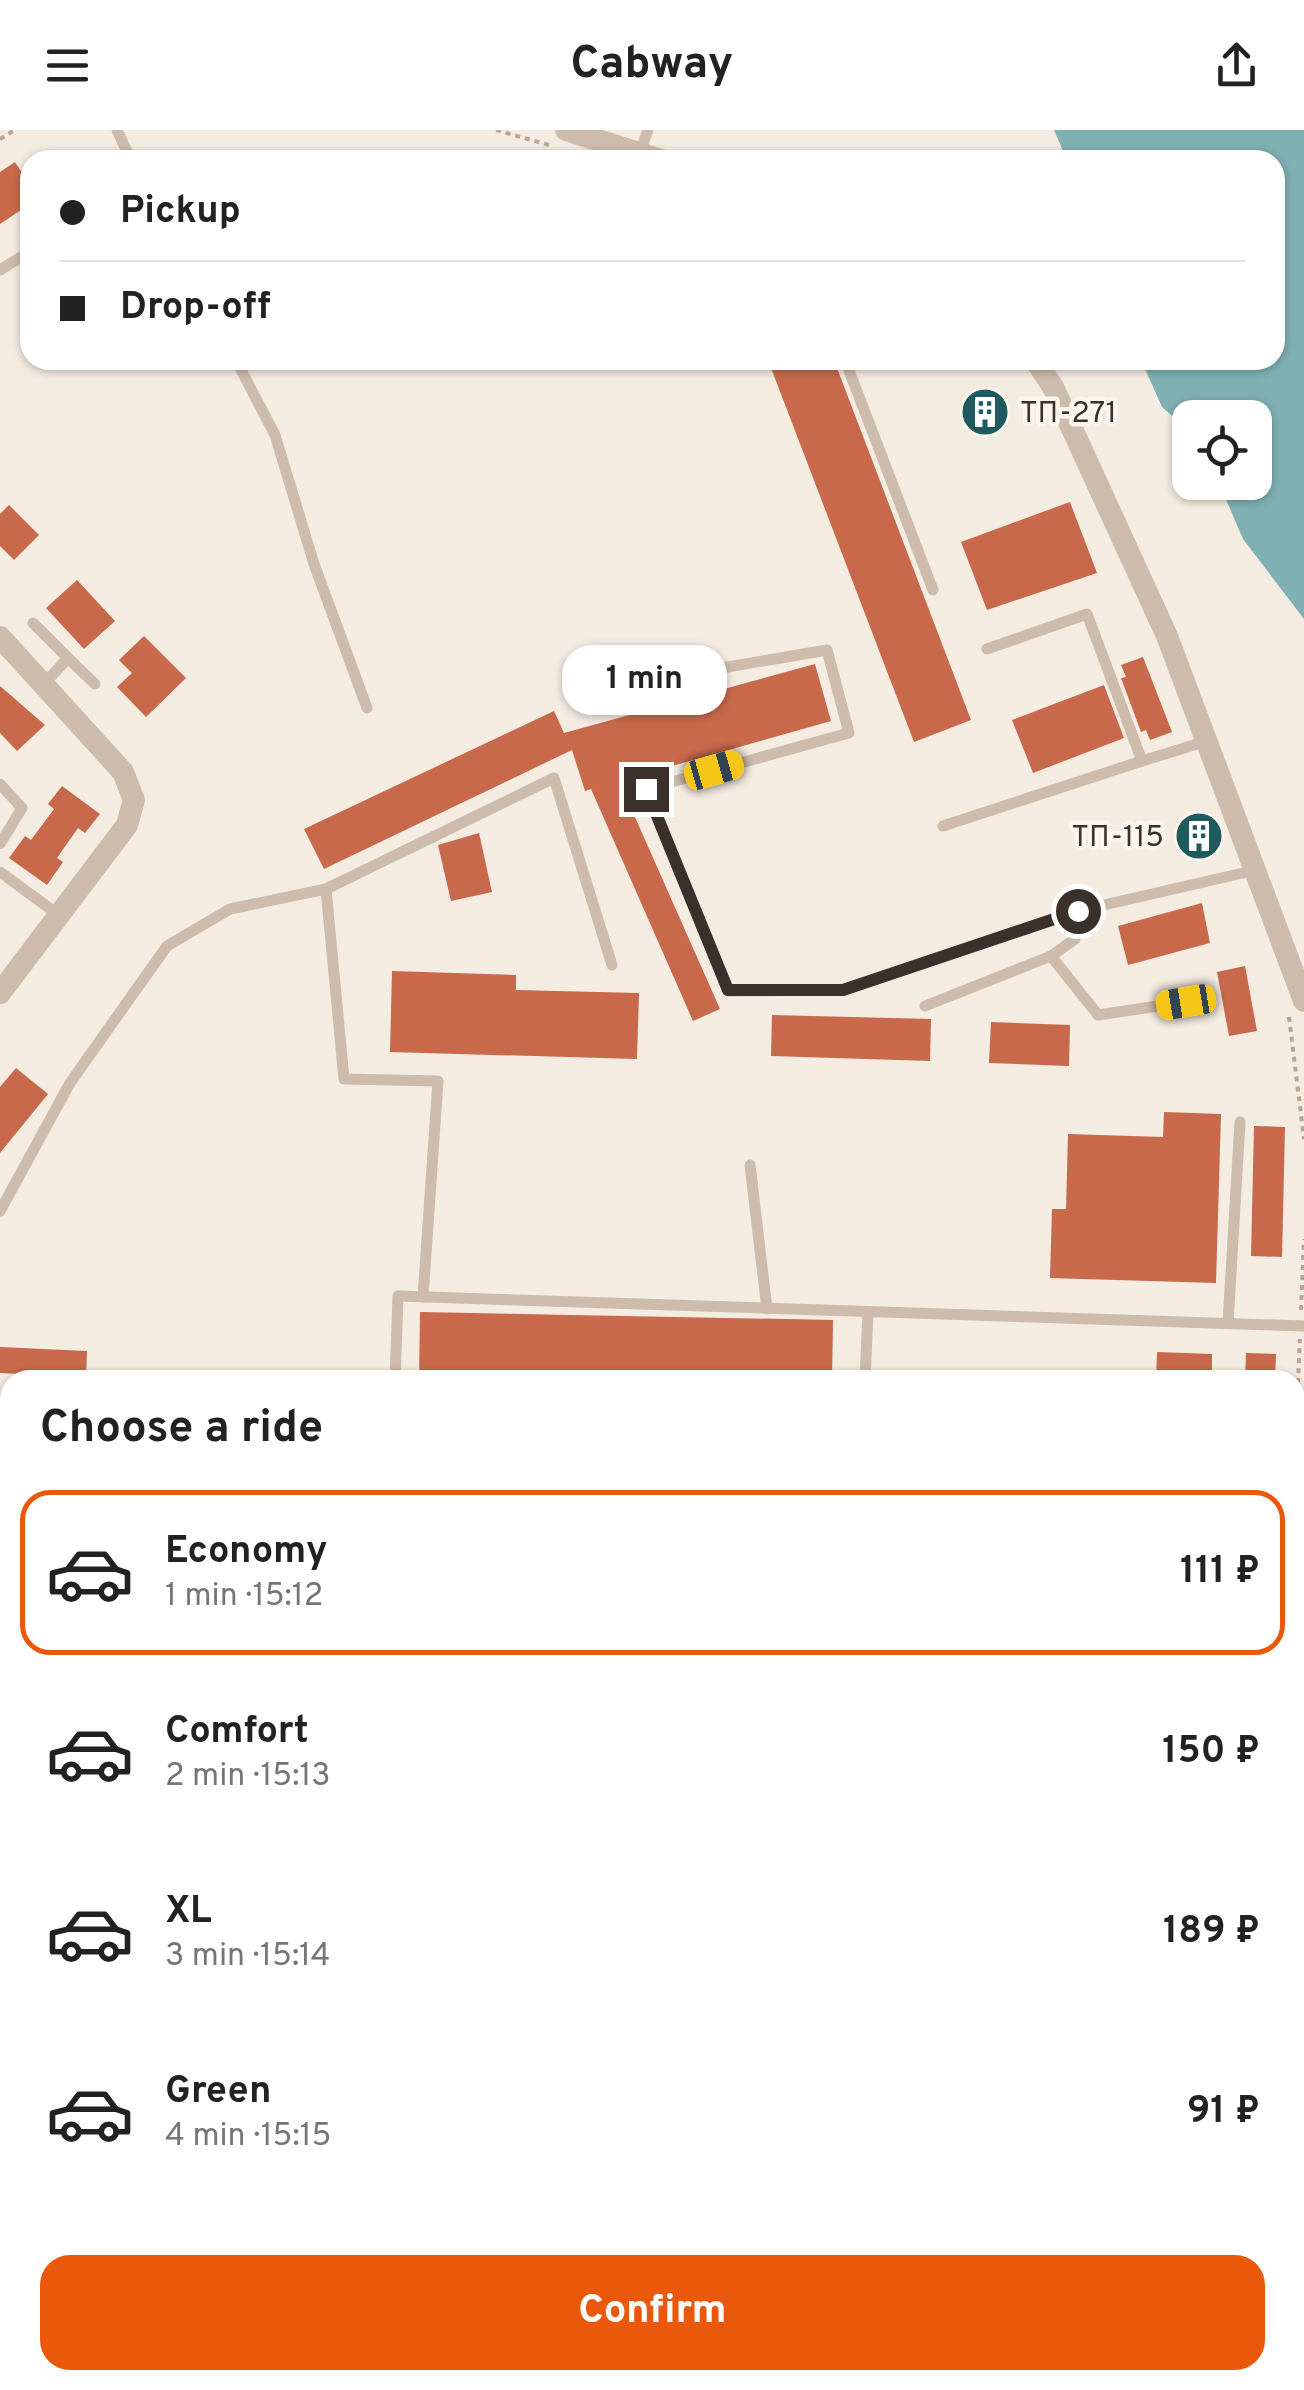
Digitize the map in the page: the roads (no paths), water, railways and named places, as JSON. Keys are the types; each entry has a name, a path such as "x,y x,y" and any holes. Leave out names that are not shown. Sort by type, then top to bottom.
{"street":[{"path":"566,130 649,148"},
{"path":"1040,370 1167,636 1256,870 1296,1001"},
{"path":"0,637 123,772 134,800 127,826 0,993"}],"lane":[{"path":"241,370 275,436 314,564 367,708"},
{"path":"849,370 932,590"},
{"path":"987,649 1087,614 1142,761"},
{"path":"33,623 95,684"},
{"path":"710,670 827,650 848,733 646,789 728,990 843,990 1078,911 1256,870"},
{"path":"44,685 68,658"},
{"path":"943,826 1207,741"},
{"path":"0,1211 70,1083 167,946 230,909 326,889 554,778 612,964"},
{"path":"0,784 22,808 0,844"},
{"path":"0,872 60,916"},
{"path":"326,889 344,1078 438,1081 423,1297"},
{"path":"925,1006 1052,956 1074,939 1078,911"},
{"path":"1052,956 1098,1016 1186,1002"},
{"path":"1228,1323 1240,1122"},
{"path":"750,1165 767,1308"},
{"path":"395,1370 398,1296 1304,1326"},
{"path":"865,1370 868,1312"}],"water":[{"path":"1054,130 1304,130 1304,619 1243,539 1226,500 1272,500 1272,400 1172,400 1172,416 1162,407 1145,370 1285,370 1285,150 1063,150"}],"place":[{"name":"ТП-271","path":"985,412"},
{"name":"ТП-115","path":"1199,836"}]}
